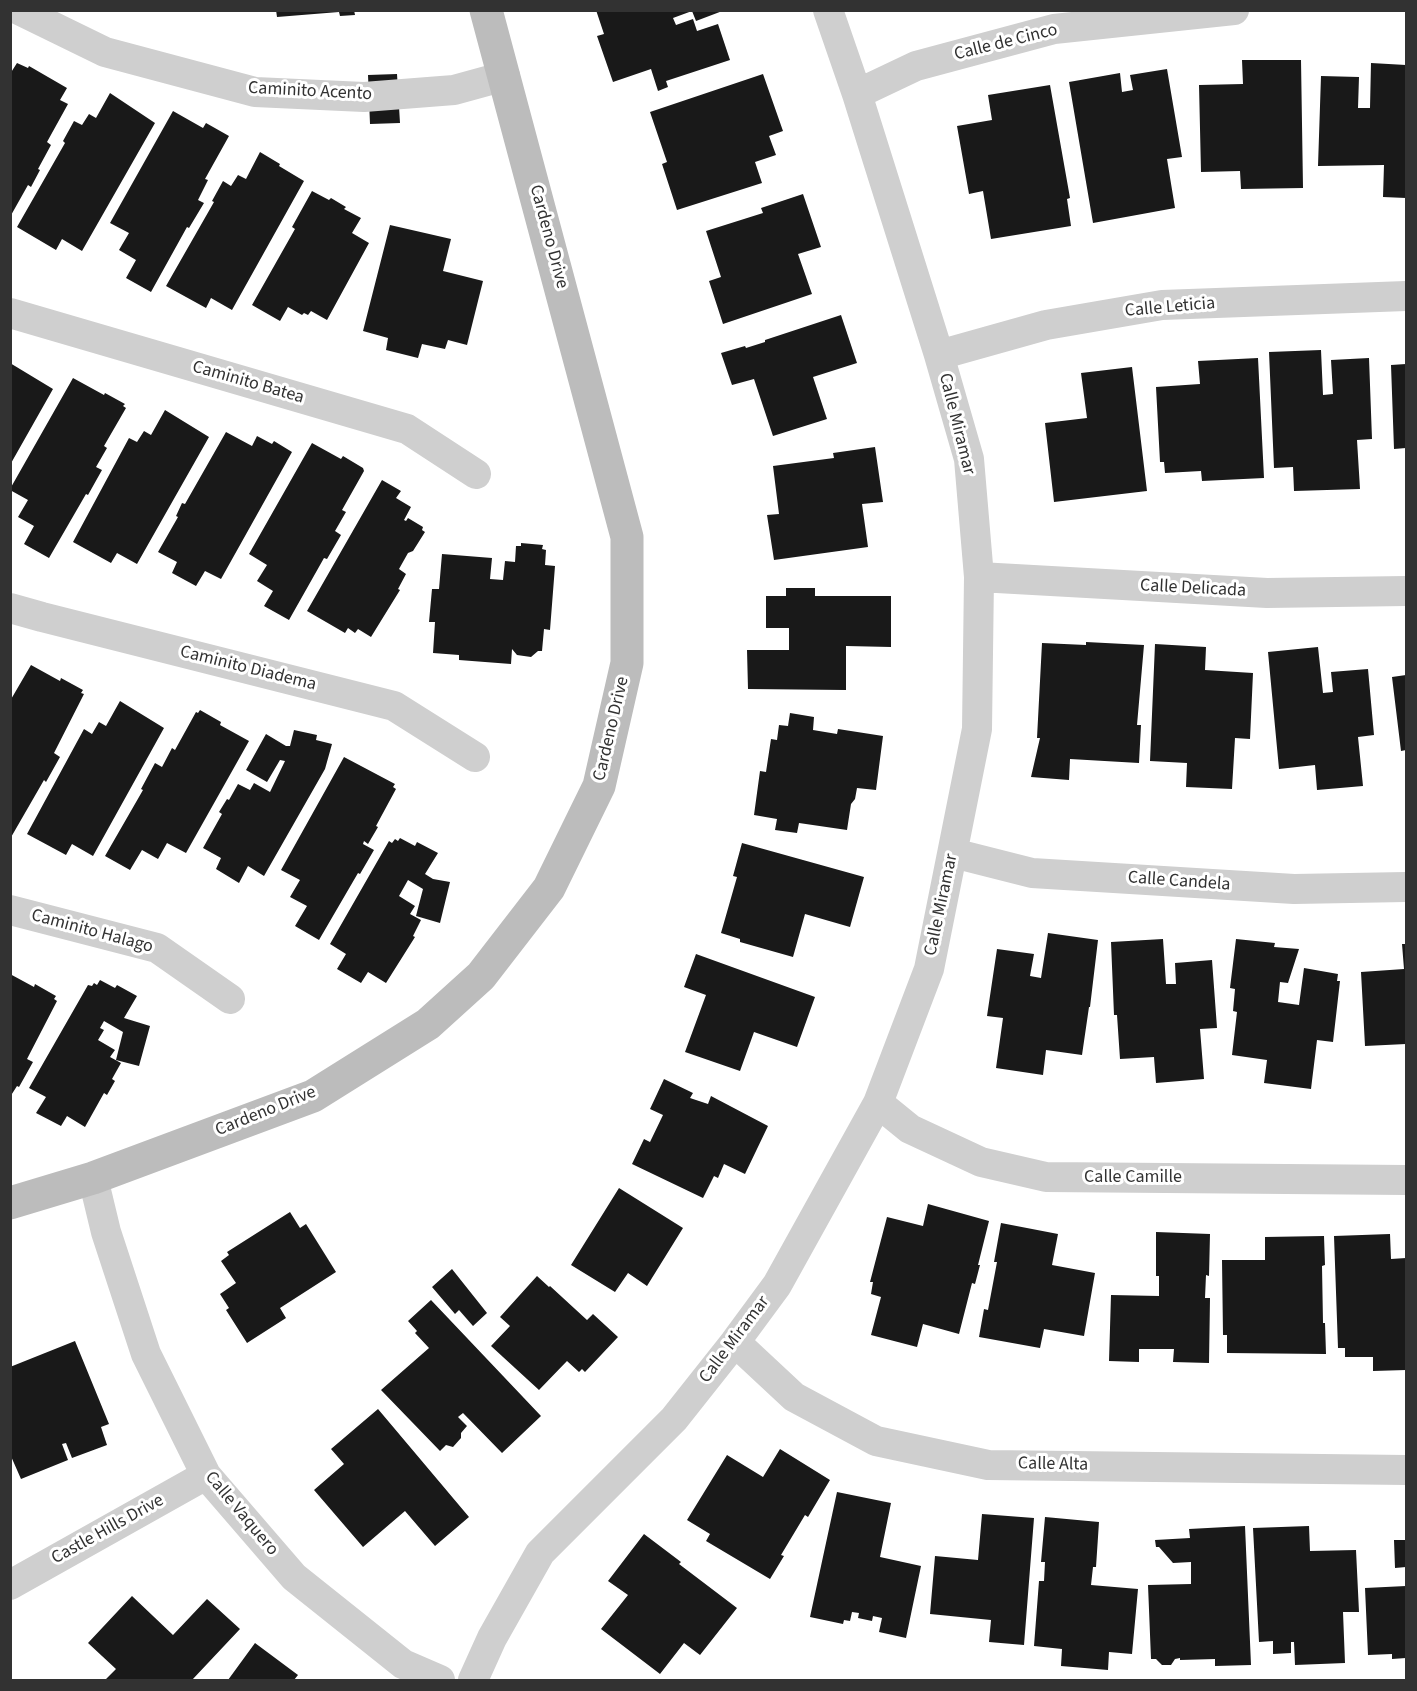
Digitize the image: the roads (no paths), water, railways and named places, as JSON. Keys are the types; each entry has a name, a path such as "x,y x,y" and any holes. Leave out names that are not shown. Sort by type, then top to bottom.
{"street":[{"name":"Caminito Acento","path":"19,10 105,52 255,92 364,97 454,90 505,76"},
{"name":"Cardeno Drive","path":"10,1203 93,1178 313,1096 428,1024 481,976 549,888 599,786 627,663 627,537 486,10"},
{"name":"Calle Miramar","path":"474,1680 492,1638 540,1553 674,1419 777,1285 878,1103 929,969 977,729 979,577 969,459 939,355 857,94 828,10"},
{"name":"Calle de Cinco","path":"857,94 916,66 1054,29 1234,10"},
{"name":"Calle Leticia","path":"939,355 1046,325 1161,305 1407,296"},
{"name":"Caminito Batea","path":"10,313 407,429 476,474"},
{"name":"Calle Delicada","path":"979,577 1267,592 1407,591"},
{"name":"Caminito Diadema","path":"10,608 394,706 475,757"},
{"name":"Calle Candela","path":"953,853 1032,873 1294,889 1407,887"},
{"name":"Caminito Halago","path":"10,910 157,948 230,999"},
{"name":"Calle Camille","path":"878,1103 910,1129 981,1162 1046,1177 1407,1180"},
{"name":"Calle Vaquero","path":"93,1178 106,1232 146,1354 206,1475 294,1577 403,1664 440,1680"},
{"name":"Calle Alta","path":"735,1342 794,1396 876,1441 988,1465 1407,1470"},
{"name":"Castle Hills Drive","path":"10,1585 206,1475"}]}
